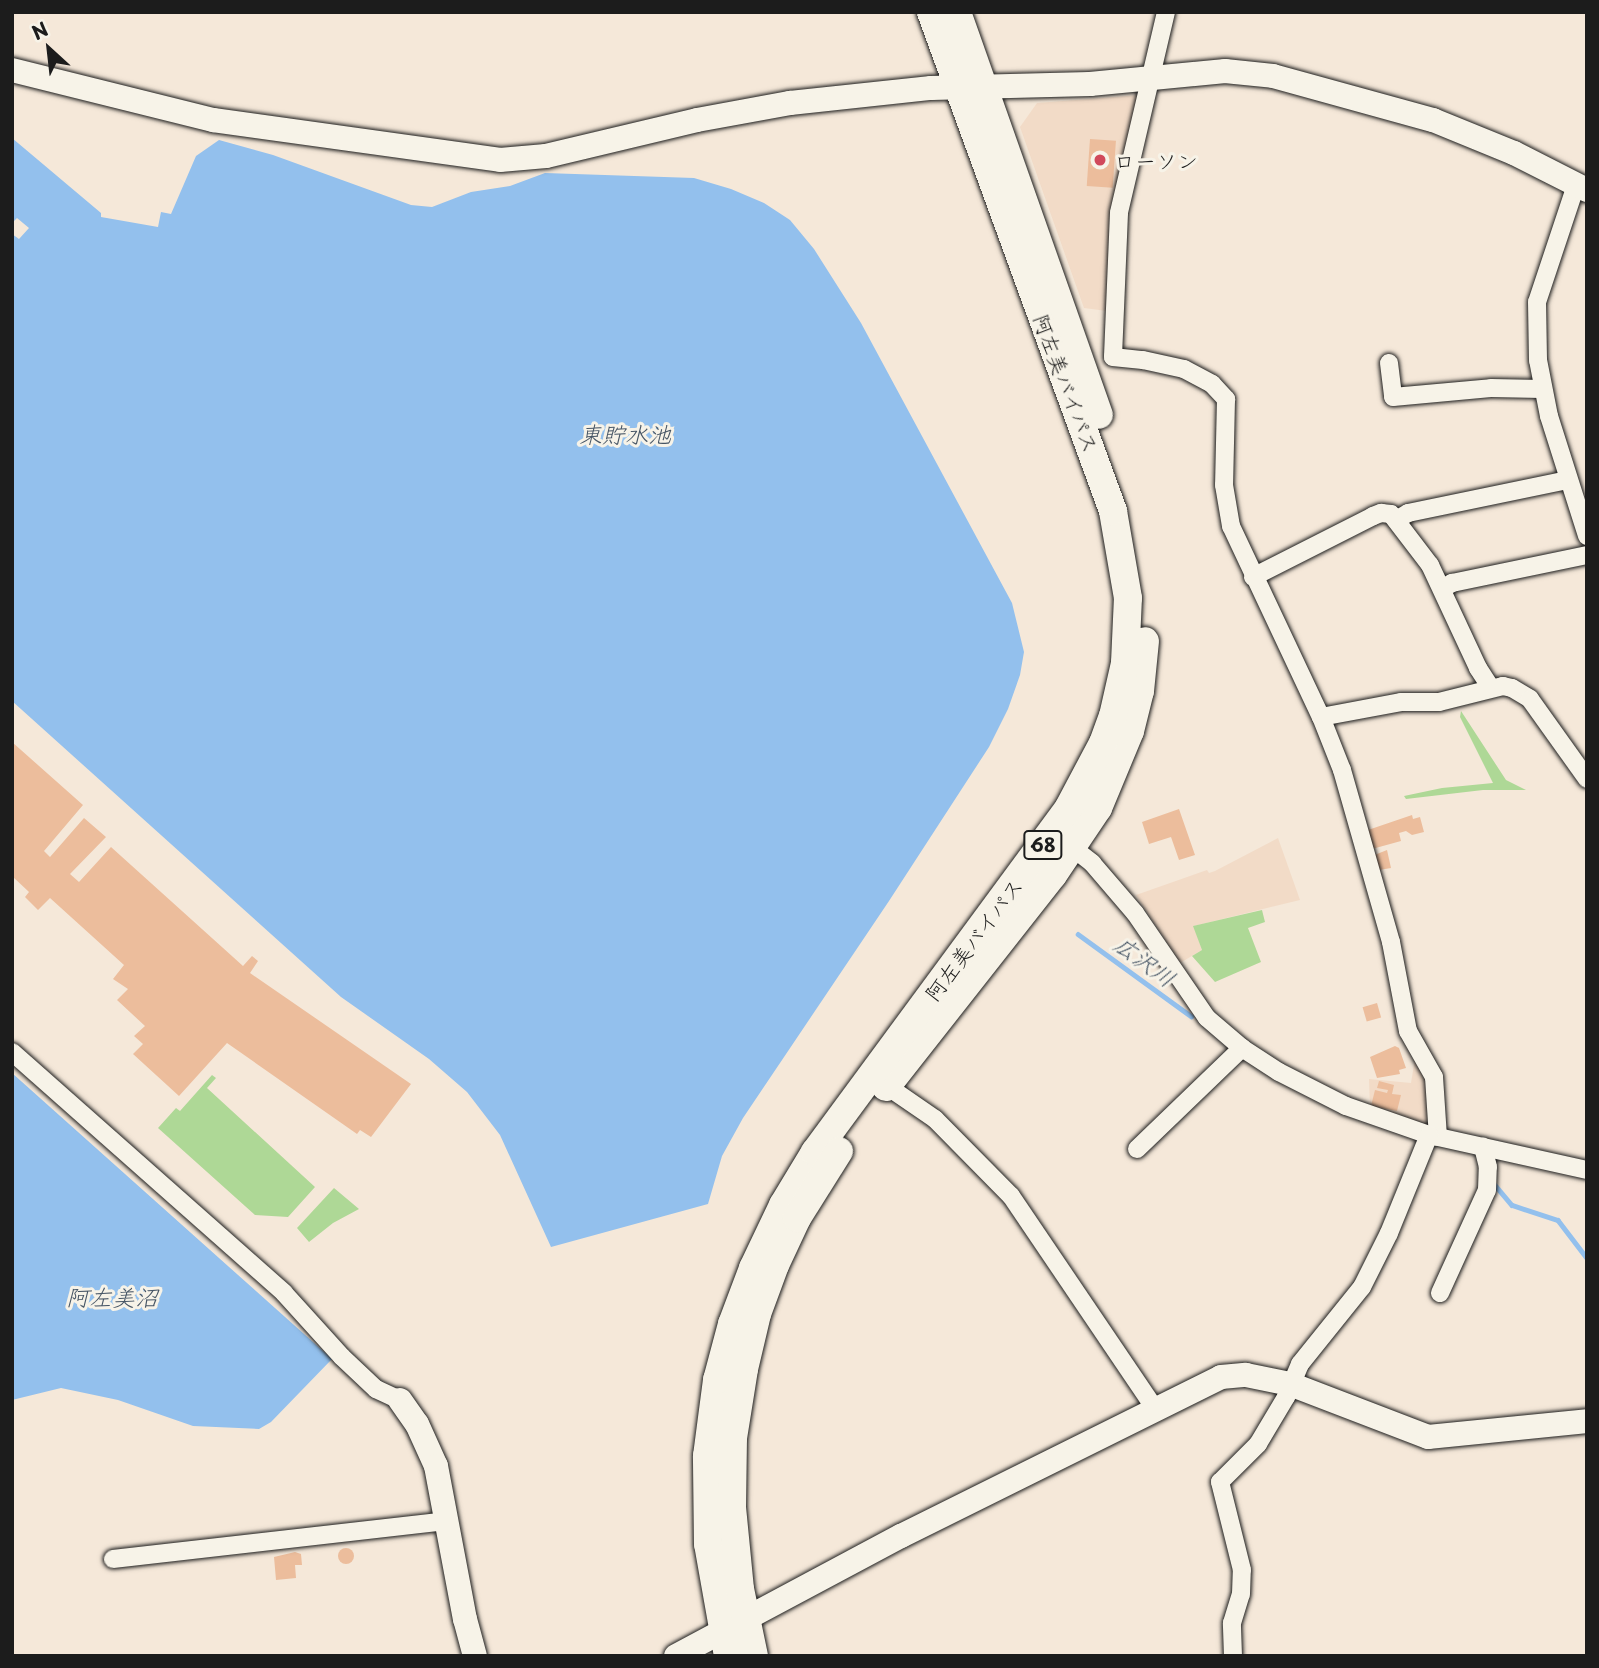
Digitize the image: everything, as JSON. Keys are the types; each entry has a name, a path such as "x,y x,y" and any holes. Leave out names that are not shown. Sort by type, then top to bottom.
{"main road":[{"name":"阿左美バイパス","path":"931,12 970,86"},
{"name":"阿左美バイパス","path":"732,1635 737,1572 733,1438 750,1341 766,1286 797,1218 850,1134 1063,839 1113,716 1125,663 1128,598 1116,524 970,86 957,12"},
{"name":"阿左美バイパス","path":"754,1656 732,1635 708,1544 708,1438 723,1356 753,1268 783,1205 815,1152 945,973 1063,839"}],"street":[{"path":"1166,12 1119,213 1114,357 1143,359 1184,369 1222,392 1228,407 1226,505 1239,548 1321,718 1346,785 1391,942 1408,1031 1434,1077 1433,1136 1373,1268 1336,1322 1300,1364 1258,1444 1220,1482 1242,1570 1241,1594 1232,1623 1233,1656"},
{"path":"12,70 213,120 500,160 546,156 697,120 790,103 970,86 1152,79 1225,71 1273,76 1433,120 1514,153 1581,187 1537,302 1542,389 1587,536"},
{"path":"1389,363 1392,397 1491,388 1542,389"},
{"path":"1396,520 1408,513 1568,480"},
{"path":"1253,577 1381,513 1391,514 1426,559 1478,668 1491,688"},
{"path":"1442,589 1452,583 1587,555"},
{"path":"1321,718 1401,702 1439,702 1491,688 1512,688 1530,699 1587,779"},
{"path":"1063,839 1092,863 1135,913 1207,1018 1242,1048 1314,1091 1433,1136 1587,1170"},
{"path":"1137,1149 1242,1048"},
{"path":"12,1052 284,1293 342,1357 376,1388 400,1400 417,1424 436,1466 465,1619 475,1656"},
{"path":"887,1086 935,1119 1011,1196 1156,1409"},
{"path":"1440,1293 1488,1191 1488,1167 1483,1147"},
{"path":"676,1656 732,1635 1156,1409 1211,1381 1229,1376 1246,1375 1290,1384 1428,1437 1587,1421"},
{"path":"113,1559 448,1521"}],"shaded area":[{"path":"1139,95 1107,311 1084,308 1020,127 1037,103"},
{"path":"1278,838 1300,900 1194,926 1202,950 1180,963 1136,895 1207,870 1209,873 1215,871"},
{"path":"1415,1059 1431,1079 1431,1119 1426,1125 1370,1107 1369,1079 1411,1083"}],"green space":[{"path":"1461,711 1506,780 1526,790 1483,790 1406,799 1404,796 1442,788 1493,783 1460,717"},
{"path":"1262,910 1265,922 1248,928 1261,962 1215,982 1192,956 1202,950 1193,926"},
{"path":"212,1075 216,1078 207,1088 315,1187 288,1217 255,1215 158,1128 176,1108 180,1111"},
{"path":"334,1188 359,1209 333,1223 309,1242 297,1228"}],"water":[{"name":"東貯水池","path":"12,138 101,213 101,217 158,227 161,212 171,214 196,156 219,140 273,155 411,205 432,207 471,192 510,186 545,173 694,178 764,203 790,220 814,249 861,323 1012,603 1024,652 1020,675 1008,709 989,747 743,1118 722,1156 708,1204 551,1247 500,1135 467,1092 429,1059 341,997 12,701 12,234 19,239 29,228 17,218 12,223"},
{"name":"阿左美沼","path":"12,1073 332,1359 271,1422 259,1429 193,1426 118,1400 61,1388 12,1400"}],"building":[{"path":"1090,139 1116,141 1113,188 1087,186"},
{"path":"12,742 83,805 44,851 50,857 84,818 106,837 70,874 79,882 111,847 243,966 252,956 258,961 250,973 411,1084 371,1137 360,1130 357,1134 227,1043 179,1096 133,1054 143,1044 134,1036 145,1026 117,1000 128,989 113,979 124,965 50,898 38,910 25,897 29,892 12,876"},
{"path":"1179,809 1195,855 1179,860 1171,837 1149,844 1142,822"},
{"path":"1412,815 1413,819 1420,817 1424,832 1412,835 1406,831 1399,833 1401,841 1372,849 1368,830"},
{"path":"1387,850 1391,868 1379,870 1372,856"},
{"path":"1377,1003 1381,1017 1367,1022 1363,1007"},
{"path":"1395,1046 1399,1048 1406,1068 1399,1070 1400,1074 1377,1078 1370,1057"},
{"path":"1379,1081 1394,1085 1392,1094 1401,1095 1397,1111 1371,1106 1375,1090 1387,1093 1388,1090 1377,1088"},
{"path":"346,1548 352,1550 352,1562 346,1564 340,1562 338,1556 340,1550"},
{"path":"295,1552 301,1554 302,1565 295,1565 296,1578 276,1580 274,1557"}],"waterway":[{"name":"広沢川","path":"1078,934 1191,1016"},
{"path":"1495,1185 1512,1205 1558,1220 1587,1258"}],"place":[{"name":"ローソン","path":"1100,160"}]}
